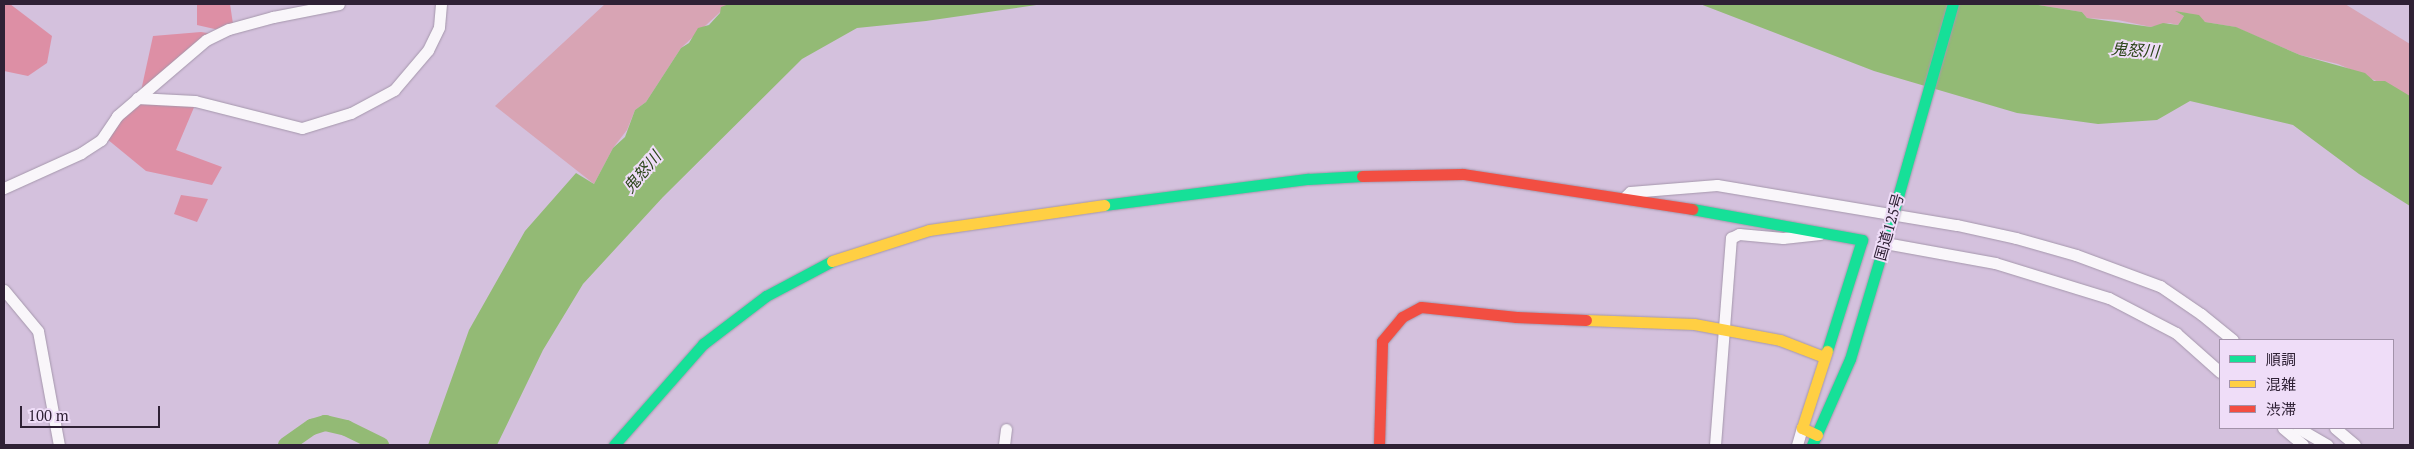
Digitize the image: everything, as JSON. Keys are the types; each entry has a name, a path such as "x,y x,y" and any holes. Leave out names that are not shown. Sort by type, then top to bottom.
{"main road":[{"name":"国道125号","path":"1815,440 1850,359 1953,4"},
{"path":"614,445 703,344 766,296 843,255 929,230 1097,205 1372,174 1463,174 1625,198 1836,233 1862,240 1802,428 1815,440"},
{"path":"1379,445 1382,341 1402,317 1414,310 1434,307 1481,314 1663,321 1723,328 1780,340 1824,357"}],"street":[{"path":"4,188 94,144 137,98 206,40 229,29 339,4"},
{"path":"137,98 195,101 302,128 351,113 394,90 428,50 439,28 441,4"},
{"path":"1625,198 1630,192 1725,184 1957,225 2076,255 2160,286 2201,314 2231,339"},
{"path":"1715,445 1731,238 1739,234 1783,238 1836,233"},
{"path":"1886,239 1995,263 2109,298 2176,333 2219,371"},
{"path":"4,290 38,331 59,445"},
{"path":"1796,445 1802,428"},
{"path":"1004,445 1006,429"},
{"path":"2284,429 2303,445"},
{"path":"2300,429 2327,445"},
{"path":"2336,429 2355,445"}],"shaded area":[{"path":"4,4 10,4 52,36 47,63 28,76 4,71"},
{"path":"197,4 230,4 233,24 219,30 197,25"},
{"path":"605,4 729,4 681,48 646,102 635,110 627,130 613,148 594,184 495,106"},
{"path":"2032,4 2345,4 2410,44 2410,96 2338,64 2300,55 2235,27 2205,22 2192,14 2177,12 2184,16 2178,25 2169,23 2151,27 2118,20 2087,18 2082,12"},
{"path":"201,32 213,34 141,91 153,36"},
{"path":"139,101 195,105 176,150 222,167 212,185 146,171 107,139 119,119"},
{"path":"181,195 208,199 197,222 174,214"}],"water":[{"name":"鬼怒川","path":"729,4 1043,4 926,21 857,28 802,59 663,197 583,284 543,350 497,445 428,445 469,330 525,231 576,173 594,184 613,148 625,137 635,110 646,102 681,48 689,43 698,28 709,25 720,13 721,7"},
{"name":"鬼怒川","path":"1700,4 2032,4 2082,12 2087,18 2151,27 2163,23 2178,25 2184,16 2175,11 2199,15 2205,22 2236,27 2300,55 2365,73 2374,81 2385,81 2410,96 2410,206 2359,174 2293,125 2190,101 2157,120 2098,124 2017,113 1874,71"}],"waterway":[{"path":"286,445 312,427 325,423 346,428 381,445"}],"traffic: fast":[{"path":"1887,235 1953,4"},
{"path":"1104,205 1308,179 1362,176"},
{"path":"1692,209 1862,240 1827,351"},
{"path":"1812,445 1850,359 1887,235"},
{"path":"614,445 703,344 766,296 832,261"}],"traffic: slow":[{"path":"832,261 929,230 1104,205"},
{"path":"1586,320 1694,324 1780,340 1824,357"},
{"path":"1817,435 1802,428 1827,351"}],"traffic: jam":[{"path":"1362,176 1463,174 1692,209"},
{"path":"1379,445 1382,341 1402,317 1421,307 1516,317 1586,320"}]}
